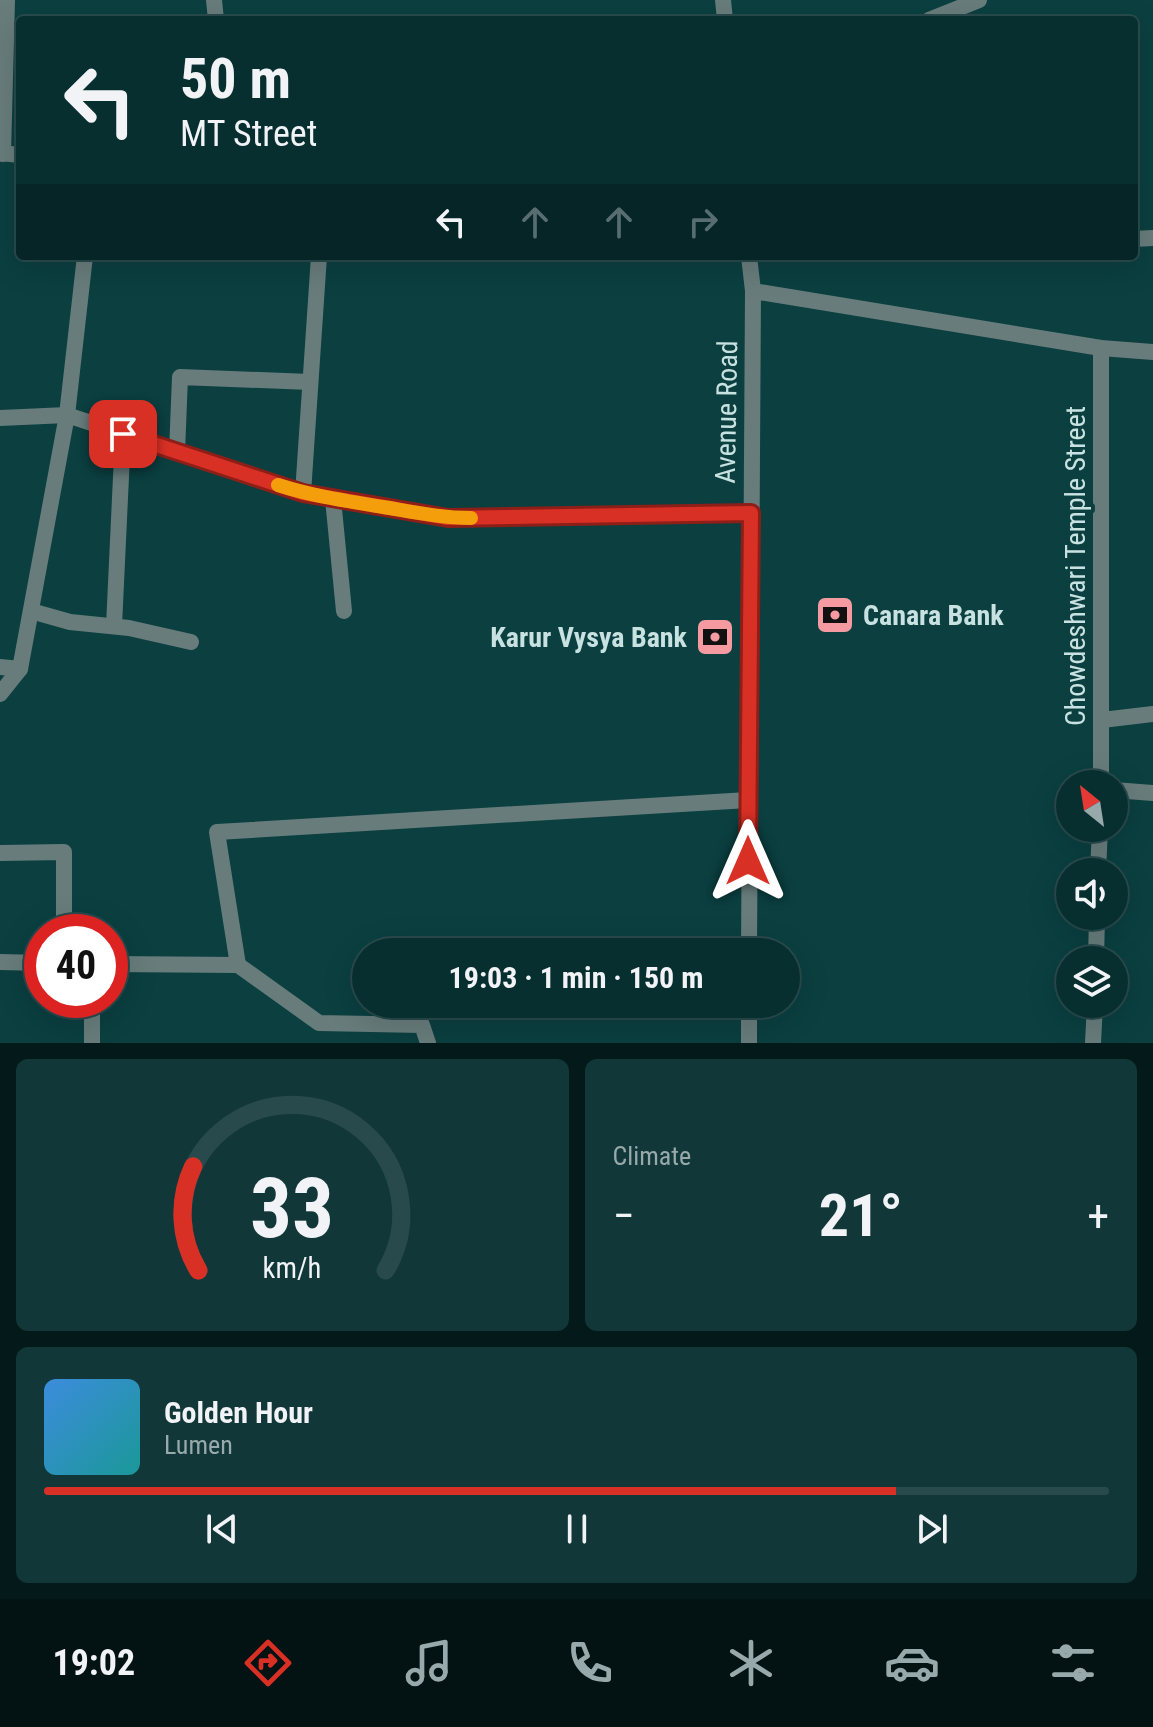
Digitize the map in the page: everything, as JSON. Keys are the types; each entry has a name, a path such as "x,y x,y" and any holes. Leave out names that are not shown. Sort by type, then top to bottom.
{"street":[{"path":"7,0 8,154"},
{"path":"939,16 979,0"},
{"path":"0,694 20,669 67,415 85,260"},
{"path":"303,493 319,260"},
{"name":"Avenue Road","path":"749,260 753,291 749,938"},
{"path":"753,291 1101,348 1153,352"},
{"name":"Chowdeshwari Temple Street","path":"1101,348 1101,770"},
{"path":"177,452 180,377 310,382"},
{"path":"0,418 67,415 303,493 448,518 751,513"},
{"path":"114,626 123,434"},
{"path":"333,499 344,611"},
{"path":"31,611 70,622 114,626 191,642"},
{"path":"0,667 20,669"},
{"path":"1102,720 1153,714"},
{"path":"1128,791 1153,793"},
{"path":"238,965 217,832 748,800"},
{"path":"0,853 64,852 64,914"},
{"path":"0,962 24,963"},
{"path":"128,964 238,965 319,1023 422,1025 428,1043"},
{"path":"92,1018 92,1043"},
{"path":"749,1018 749,1043"},
{"path":"1093,1043 1094,1018"}],"slow traffic":[{"path":"278,485 333,499 448,518 471,518"}],"place":[{"name":"Canara Bank","path":"835,615"},
{"name":"Karur Vysya Bank","path":"715,637"}],"route":[{"path":"123,434 303,493 448,518 751,513 748,861"}]}
